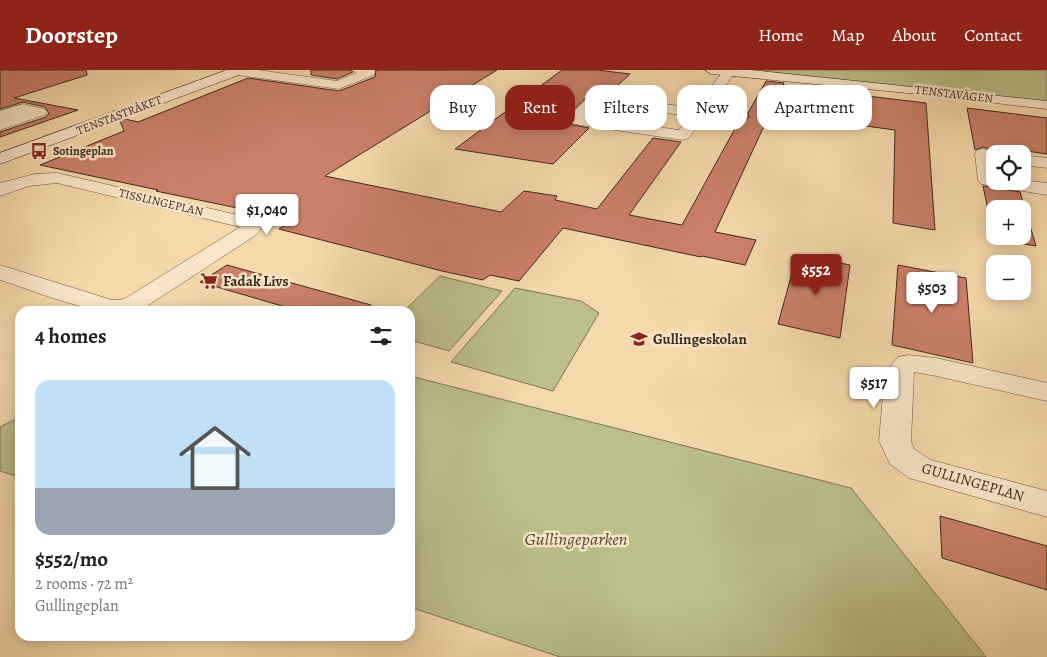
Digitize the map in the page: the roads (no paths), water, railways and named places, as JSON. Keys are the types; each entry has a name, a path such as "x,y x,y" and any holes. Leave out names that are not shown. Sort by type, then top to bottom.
{"street":[{"path":"235,70 339,85 369,72 359,70"},
{"name":"TENSTASTRÅKET","path":"0,160 235,70"},
{"path":"315,81 341,70"},
{"name":"TENSTAVÄGEN","path":"711,70 918,90 1047,105"},
{"path":"720,85 729,72"},
{"path":"595,99 700,112 683,136 574,119 595,99"},
{"path":"0,116 23,108 40,112 0,125"},
{"path":"986,154 983,154 986,174"},
{"path":"1031,161 1047,164"},
{"name":"TISSLINGEPLAN","path":"0,190 23,181 57,178 248,223 252,227 249,231 135,303 127,306"},
{"path":"1031,187 1047,189"},
{"name":"TISSLINGEPLAN","path":"0,272 106,306"},
{"name":"GULLINGEPLAN","path":"1047,392 936,367 908,363 899,372 895,441 901,456 921,469 1047,504"}],"place":[{"name":"Sotingeplan","path":"39,151"},
{"name":"Fadak Livs","path":"209,281"},
{"name":"Gullingeskolan","path":"639,339"}],"park label":[{"name":"Gullingeparken","path":"576,539"}]}
